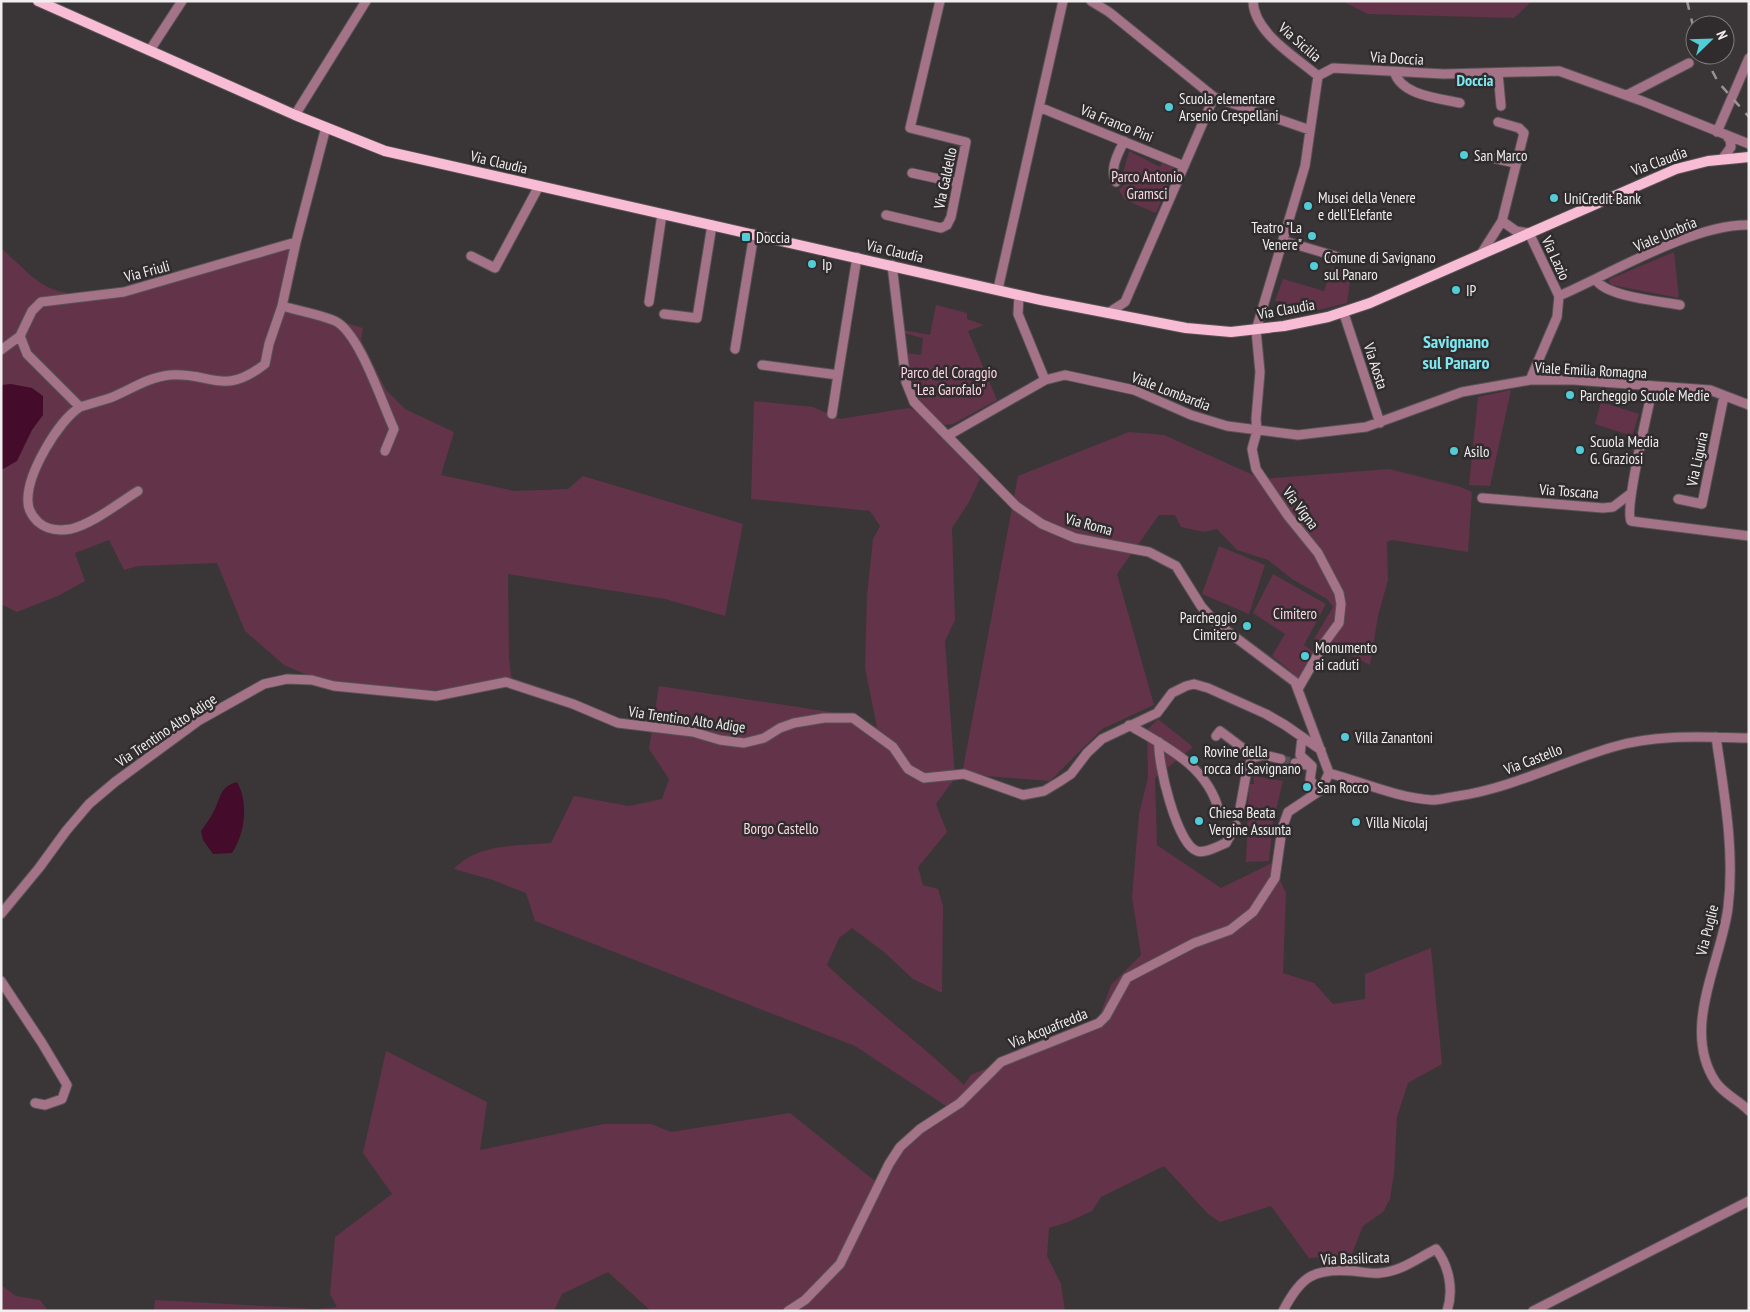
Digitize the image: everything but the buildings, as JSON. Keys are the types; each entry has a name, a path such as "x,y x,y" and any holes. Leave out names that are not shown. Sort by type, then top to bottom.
{"main road":[{"name":"Via Claudia","path":"38,1 295,115 385,151 1019,294 1186,328 1231,332 1256,330 1284,326 1344,312 1480,255 1652,178 1676,169 1723,158 1749,157"}],"street":[{"path":"150,50 182,1"},
{"path":"295,115 366,1"},
{"name":"Via Galdello","path":"886,215 945,227 951,217 966,142 910,128 940,1"},
{"path":"998,289 1063,1"},
{"path":"1090,1 1108,12 1214,97 1310,130"},
{"name":"Via Sicilia","path":"1253,1 1264,28 1276,42 1318,76"},
{"path":"1717,132 1749,58"},
{"path":"1627,95 1685,65"},
{"name":"Via Doccia","path":"1318,76 1334,68 1444,74 1558,71 1627,95 1748,145"},
{"path":"1394,71 1396,79 1414,92 1460,103"},
{"path":"1498,73 1501,106"},
{"path":"1256,330 1306,166 1318,76"},
{"path":"1108,313 1125,302 1214,97"},
{"name":"Via Franco Pini","path":"1039,107 1184,166"},
{"path":"1498,122 1523,130 1499,238 1504,244"},
{"path":"138,491 110,509 72,529 52,530 43,527 30,512 27,502 36,470 62,423 80,407 111,397 144,381 171,375 216,382 237,380 254,373 265,364 269,344 282,306 296,242 326,127"},
{"path":"1723,158 1731,147 1730,140 1726,135"},
{"path":"1116,182 1114,166 1124,141"},
{"path":"1483,156 1515,163"},
{"path":"912,173 958,183"},
{"path":"471,256 495,268 539,186"},
{"path":"649,302 662,214"},
{"path":"664,314 697,318 712,224"},
{"path":"1502,224 1516,231 1529,233"},
{"path":"1480,255 1502,224"},
{"name":"Viale Umbria","path":"1559,296 1694,235 1729,226 1749,224"},
{"name":"Via Lazio","path":"1529,233 1559,296 1557,317 1530,380"},
{"path":"735,349 754,234"},
{"path":"1284,241 1346,259"},
{"name":"Via Friuli","path":"1,350 20,336 32,310 41,302 124,292 296,242"},
{"path":"832,414 857,257"},
{"name":"Via Roma","path":"892,265 906,382 914,402 1016,506 1042,524 1075,538 1149,552 1176,566 1200,606 1215,622 1289,676 1298,688 1329,773"},
{"path":"1596,280 1604,288 1619,293 1680,305"},
{"path":"1019,294 1018,314 1045,380"},
{"path":"1125,302 1130,317"},
{"path":"282,306 335,321 348,330 356,343 394,429 385,451"},
{"name":"Via Aosta","path":"1345,318 1380,423"},
{"name":"Via Vigna","path":"1256,330 1260,372 1256,418 1257,432 1252,449 1256,469 1288,516 1318,553 1339,593 1342,614 1340,623 1314,660 1298,688"},
{"path":"20,336 27,354 80,407"},
{"path":"762,364 838,375"},
{"name":"Viale Lombardia","path":"946,436 1045,380 1065,375 1134,390 1190,415 1257,432"},
{"name":"Viale Emilia Romagna","path":"1257,432 1298,435 1339,432 1380,423 1462,392 1530,380 1574,380 1710,390 1749,405"},
{"path":"1653,386 1630,494 1629,517 1631,521 1749,536"},
{"name":"Via Liguria","path":"1678,500 1702,504 1724,396"},
{"name":"Via Toscana","path":"1482,498 1603,508 1613,507 1630,494"},
{"name":"Via Trentino Alto Adige","path":"1,914 89,804 115,782 198,721 264,684 287,680 312,680 334,686 436,696 506,682 580,707 618,724 693,732 720,740 744,743 764,738 780,728 794,723 824,718 853,718 893,747 908,769 924,778 964,774 1023,795 1044,790 1060,782 1071,774 1087,753 1102,739 1157,713 1172,693 1179,688 1194,684 1208,688 1260,711 1321,750"},
{"path":"1129,725 1159,742 1194,767 1216,802 1219,812"},
{"path":"1216,736 1220,731 1244,750 1258,755 1282,759"},
{"path":"1302,737 1300,755 1312,766"},
{"name":"Via Puglie","path":"1716,737 1728,823 1730,888 1728,909 1707,989 1702,1036 1706,1061 1715,1082 1749,1111"},
{"name":"Via Castello","path":"1329,773 1407,795 1432,800 1492,789 1537,775 1572,759 1616,746 1666,739 1749,738"},
{"path":"1159,742 1158,752 1173,812 1186,843 1195,851 1201,852 1216,847 1226,843 1236,824"},
{"path":"1239,814 1248,764 1252,758 1258,755"},
{"path":"1295,763 1312,766"},
{"path":"1312,766 1310,779 1318,792 1325,785 1329,773"},
{"name":"Via Acquafredda","path":"788,1311 805,1300 840,1264 889,1164 900,1147 920,1129 960,1103 1001,1062 1099,1022 1106,1016 1127,978 1194,943 1230,930 1246,920 1275,878 1282,829 1288,812 1318,792"},
{"path":"1,981 67,1085 62,1099 45,1105 35,1103"},
{"path":"1533,1311 1749,1201"},
{"name":"Via Basilicata","path":"1283,1311 1295,1288 1314,1273 1346,1271 1379,1274 1400,1270 1436,1249 1445,1260 1449,1277 1447,1311"}],"green space":[{"path":"1342,1 1532,1 1514,18 1368,14"},
{"name":"Parco Antonio Gramsci","path":"1129,151 1160,167 1162,163 1175,168 1156,213 1125,200 1119,190 1127,182 1123,173"},
{"path":"303,237 288,305 363,328 361,340 386,390 405,409 454,432 441,475 514,491 568,489 583,476 743,524 725,616 665,599 508,574 509,659 512,681 435,690 340,689 284,665 245,631 217,563 138,566 124,570 109,540 75,553 85,581 60,595 17,612 1,604 1,248 27,273 44,285 68,293 99,294 134,289 172,280"},
{"path":"1674,252 1679,298 1612,285 1609,282 1610,279"},
{"path":"1331,268 1352,270 1347,303 1285,318 1287,305 1282,301 1275,301 1283,279 1324,291"},
{"name":"Borgo Castello","path":"936,305 967,313 967,319 984,325 968,331 997,400 953,424 942,425 956,437 980,479 969,502 952,528 955,620 945,641 955,778 936,804 947,832 918,867 923,885 938,889 943,906 942,993 913,979 884,952 852,928 839,938 827,965 964,1085 971,1075 1098,1020 1111,985 1141,955 1132,897 1139,814 1148,778 1147,730 1158,719 1193,747 1155,778 1157,845 1221,888 1272,863 1286,893 1283,973 1314,983 1333,1004 1365,999 1365,974 1431,948 1442,1064 1408,1083 1397,1117 1394,1174 1390,1199 1383,1212 1363,1226 1351,1256 1309,1258 1271,1206 1220,1222 1208,1214 1164,1166 1101,1197 1092,1211 1049,1228 1047,1256 1061,1284 1065,1311 651,1311 608,1272 562,1294 554,1311 154,1311 155,1300 317,1309 337,1307 330,1294 335,1237 392,1194 363,1153 386,1051 487,1102 480,1150 604,1124 651,1124 671,1132 790,1113 880,1185 898,1142 949,1108 855,1046 535,921 526,893 493,880 454,869 474,854 486,850 499,847 551,843 574,796 629,806 662,799 669,779 649,749 659,686 837,713 877,727 865,668 867,595 873,539 880,526 870,511 751,499 754,401 813,407 840,419 908,408 928,413 914,391 906,353 921,355 923,338 903,333 903,330 930,335"},
{"path":"1511,390 1490,486 1469,485 1478,397"},
{"path":"1601,402 1639,414 1632,436 1595,424"},
{"path":"1129,432 1164,435 1262,479 1389,469 1461,487 1472,492 1468,552 1392,540 1387,542 1388,580 1378,616 1370,665 1336,647 1314,639 1333,607 1327,599 1292,579 1268,560 1237,550 1217,529 1204,532 1181,527 1175,515 1159,515 1117,574 1154,705 1102,729 1050,781 962,774 1018,476"},
{"name":"Cimitero","path":"1219,546 1265,565 1249,614 1202,594"},
{"name":"Cimitero","path":"1273,574 1326,604 1304,645 1315,653 1299,682 1294,674 1272,656 1285,634 1253,613"},
{"path":"1257,772 1259,777 1283,781 1273,822 1269,861 1246,862 1249,784 1254,784 1253,773"},
{"path":"1,1285 16,1296 40,1300 48,1311 1,1311"}],"shaded area":[{"path":"11,384 32,388 43,396 43,415 32,430 17,461 3,469 1,468 1,385"},
{"path":"237,782 241,790 244,808 240,837 232,853 213,854 203,840 201,831 224,789"}],"tunnel":[{"path":"1281,759 1295,763"}],"railway":[{"path":"1687,1 1690,15"},
{"path":"1709,65 1718,82 1749,117"}],"place":[{"name":"Scuola elementare Arsenio Crespellani","path":"1169,107"},
{"name":"San Marco","path":"1464,155"},
{"name":"UniCredit Bank","path":"1554,198"},
{"name":"Musei della Venere e dell'Elefante","path":"1308,206"},
{"name":"Teatro \"La Venere\"","path":"1312,236"},
{"name":"Doccia","path":"746,237"},
{"name":"Ip","path":"812,264"},
{"name":"Comune di Savignano sul Panaro","path":"1314,266"},
{"name":"IP","path":"1456,290"},
{"name":"Parcheggio Scuole Medie","path":"1570,395"},
{"name":"Scuola Media G. Graziosi","path":"1580,450"},
{"name":"Asilo","path":"1454,451"},
{"name":"Parcheggio Cimitero","path":"1247,626"},
{"name":"Monumento ai caduti","path":"1305,656"},
{"name":"Villa Zanantoni","path":"1345,737"},
{"name":"Rovine della rocca di Savignano","path":"1194,760"},
{"name":"San Rocco","path":"1307,787"},
{"name":"Chiesa Beata Vergine Assunta","path":"1199,821"},
{"name":"Villa Nicolaj","path":"1356,822"}],"district":[{"name":"Doccia","path":"1475,80"},
{"name":"Savignano sul Panaro","path":"1456,351"}],"park label":[{"name":"Parco del Coraggio \"Lea Garofalo\"","path":"949,380"}]}
